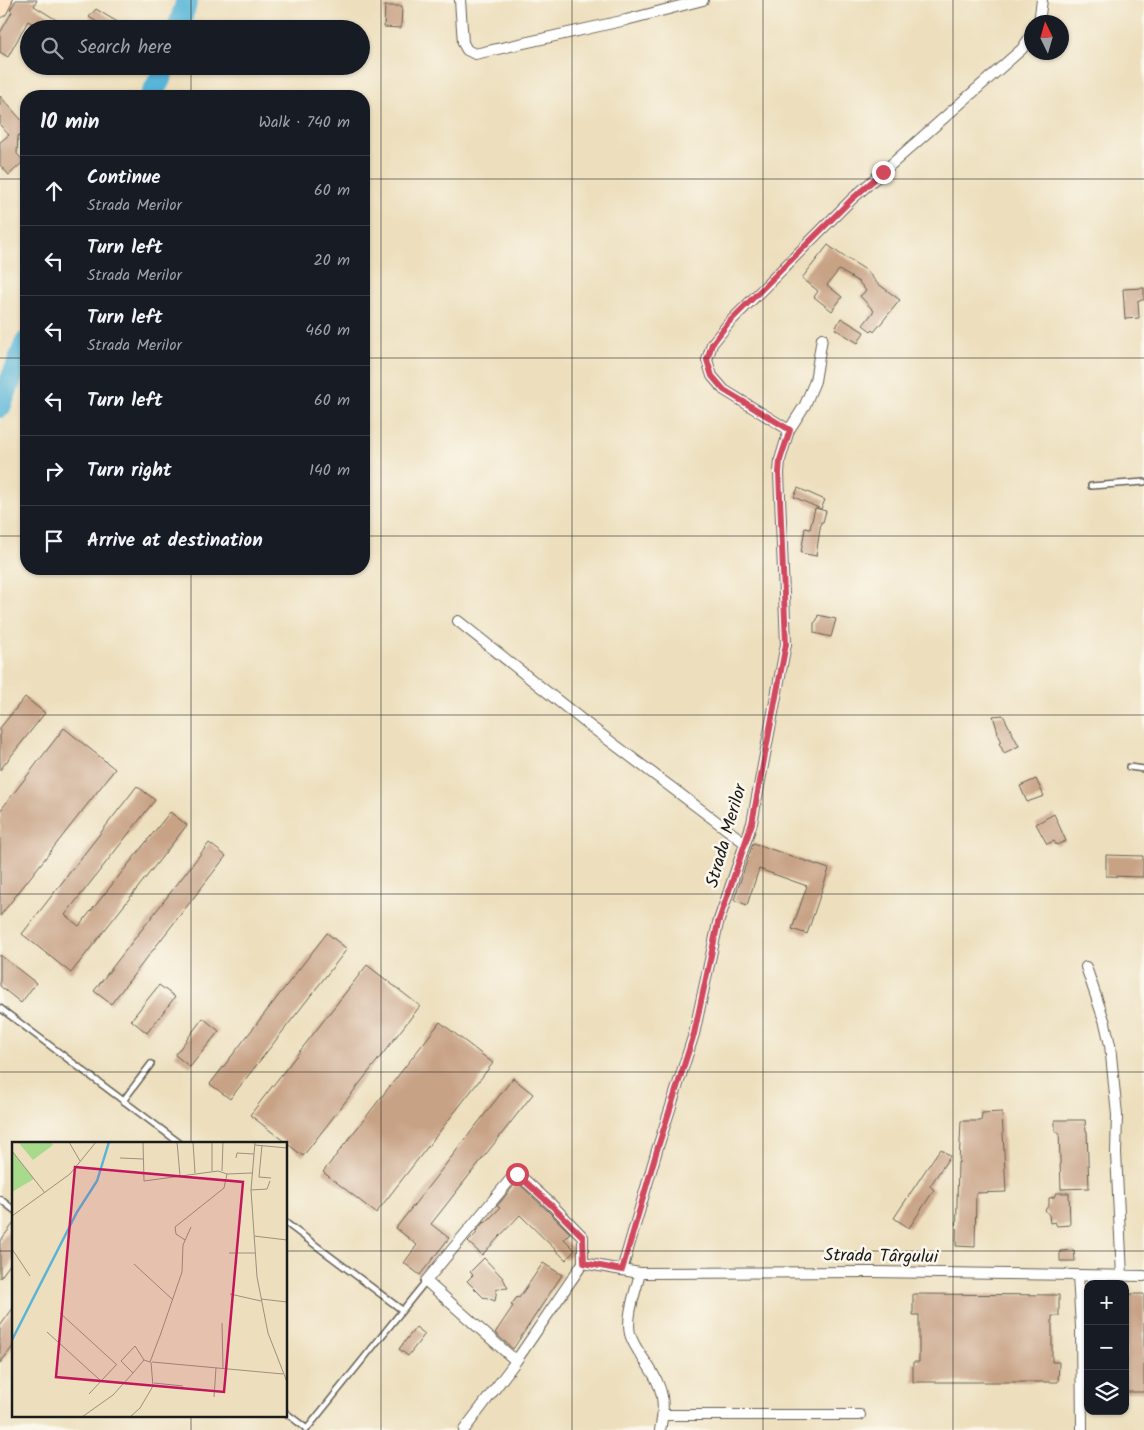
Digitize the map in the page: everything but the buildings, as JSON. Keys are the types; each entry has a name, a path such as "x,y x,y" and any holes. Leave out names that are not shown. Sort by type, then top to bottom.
{"street":[{"path":"0,10 6,0"},
{"path":"460,0 463,43 467,50 475,54 626,20 703,0"},
{"path":"1041,15 1042,0"},
{"path":"790,430 724,390 712,376 707,360 712,344 728,323 852,199 1024,46"},
{"name":"Strada Merilor","path":"622,1270 657,1150 694,1034 718,923 752,823 786,644 780,460 790,430 805,405 815,381 822,338"},
{"path":"458,621 586,723 745,843"},
{"path":"1086,967 1110,1045 1117,1115 1116,1153 1122,1276"},
{"path":"464,1430 516,1360 584,1263 583,1237 517,1174 514,1175 426,1280 516,1360"},
{"path":"584,1263 622,1270"},
{"name":"Strada Târgului","path":"622,1270 640,1273 872,1272 1144,1276"},
{"path":"640,1273 629,1317 630,1334 661,1388 664,1415 660,1430"},
{"path":"1078,1275 1081,1327 1082,1430"},
{"path":"664,1415 860,1415"}],"lane":[{"path":"1091,486 1144,482"},
{"path":"1129,767 1144,769"},
{"path":"0,1008 178,1142"},
{"path":"123,1101 151,1064"},
{"path":"0,1199 12,1208"},
{"path":"288,1224 402,1310"},
{"path":"288,1415 306,1429 426,1280"}],"waterway":[{"path":"181,20 187,0"},
{"path":"154,90 162,75"},
{"path":"0,407 20,357"}],"route":[{"path":"517,1174 583,1237 584,1263 622,1270 657,1150 694,1034 718,923 752,823 786,644 779,473 780,460 790,430 724,390 712,376 707,360 712,344 728,323 852,199 883,172"}]}
